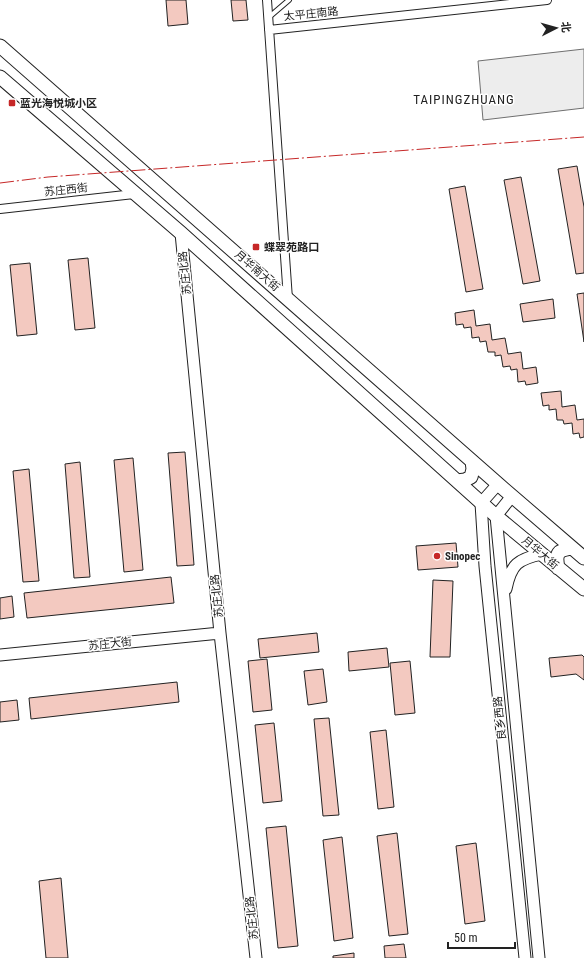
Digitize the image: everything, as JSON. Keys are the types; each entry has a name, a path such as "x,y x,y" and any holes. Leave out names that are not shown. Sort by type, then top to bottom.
{"main road":[{"name":"月华南大街","path":"0,46 512,496"},
{"name":"月华南大街","path":"0,77 181,233 496,516"},
{"name":"苏庄北路","path":"181,233 220,633 256,958"},
{"path":"456,481 465,480 471,477 473,469 472,461"},
{"path":"481,503 498,484"},
{"path":"496,516 512,496 584,558"},
{"name":"良乡西路","path":"481,503 485,566 525,958"},
{"name":"良乡西路","path":"496,516 539,958"},
{"name":"月华大街","path":"496,516 584,589"},
{"path":"558,568 556,559 558,552 572,548"},
{"path":"504,601 509,575 516,565 526,558 542,554"},
{"name":"苏庄大街","path":"0,655 220,633"}],"street":[{"path":"267,0 288,299"},
{"name":"太平庄南路","path":"269,30 547,0"},
{"name":"苏庄西街","path":"0,209 134,194"}],"lane":[{"path":"268,18 289,0"}],"shaded area":[{"path":"584,49 584,108 483,120 478,61"}],"building":[{"path":"166,0 186,0 188,24 168,26"},
{"path":"231,0 246,0 248,20 233,21"},
{"path":"577,166 584,207 584,273 576,274 558,169"},
{"path":"521,177 540,281 523,284 504,180"},
{"path":"465,186 483,289 466,292 449,189"},
{"path":"88,258 95,328 75,330 68,260"},
{"path":"30,263 37,334 17,336 10,265"},
{"path":"584,293 584,342 577,294"},
{"path":"553,299 555,318 523,322 520,304"},
{"path":"474,310 476,326 490,324 492,340 505,338 508,354 521,352 523,369 536,367 538,383 526,385 525,381 518,382 517,369 511,370 510,366 503,367 501,355 495,356 495,352 488,352 486,341 480,342 479,337 472,338 471,327 464,328 463,324 456,325 455,313"},
{"path":"561,391 562,407 575,405 577,420 584,419 584,437 580,438 579,433 573,434 572,423 564,424 563,420 557,420 556,409 549,410 549,405 543,406 541,393"},
{"path":"185,452 194,565 177,566 168,453"},
{"path":"133,458 143,570 124,572 114,460"},
{"path":"80,462 90,577 74,578 65,464"},
{"path":"29,469 39,581 23,582 13,471"},
{"name":"Sinopec","path":"456,543 458,567 418,570 416,546"},
{"path":"171,577 174,603 27,618 24,593"},
{"path":"433,580 453,581 450,657 430,657"},
{"path":"12,596 14,617 0,619 0,598"},
{"path":"317,633 319,652 260,658 258,639"},
{"path":"387,648 389,667 349,671 348,652"},
{"path":"582,655 584,657 584,680 576,674 551,677 549,658"},
{"path":"267,659 272,710 253,712 248,661"},
{"path":"410,661 415,713 395,715 390,663"},
{"path":"323,669 327,702 308,705 304,671"},
{"path":"177,682 179,702 31,719 29,698"},
{"path":"17,700 19,720 0,722 0,702"},
{"path":"329,718 339,815 323,816 314,719"},
{"path":"274,723 282,801 263,803 255,725"},
{"path":"386,730 394,807 378,809 370,732"},
{"path":"286,826 298,946 278,948 266,828"},
{"path":"397,833 408,934 389,936 377,836"},
{"path":"342,837 353,938 334,941 323,840"},
{"path":"476,843 485,921 465,924 456,846"},
{"path":"61,878 68,958 46,958 39,881"},
{"path":"404,944 406,958 385,958 384,946"},
{"path":"354,953 354,958 333,958 333,956"}],"power":[{"path":"0,183 48,177 584,137"}],"place":[{"name":"蓝光海悦城小区","path":"12,103"},
{"name":"蝶翠苑路口","path":"256,247"},
{"name":"Sinopec","path":"437,556"}],"district":[{"name":"TAIPINGZHUANG","path":"464,99"}]}
